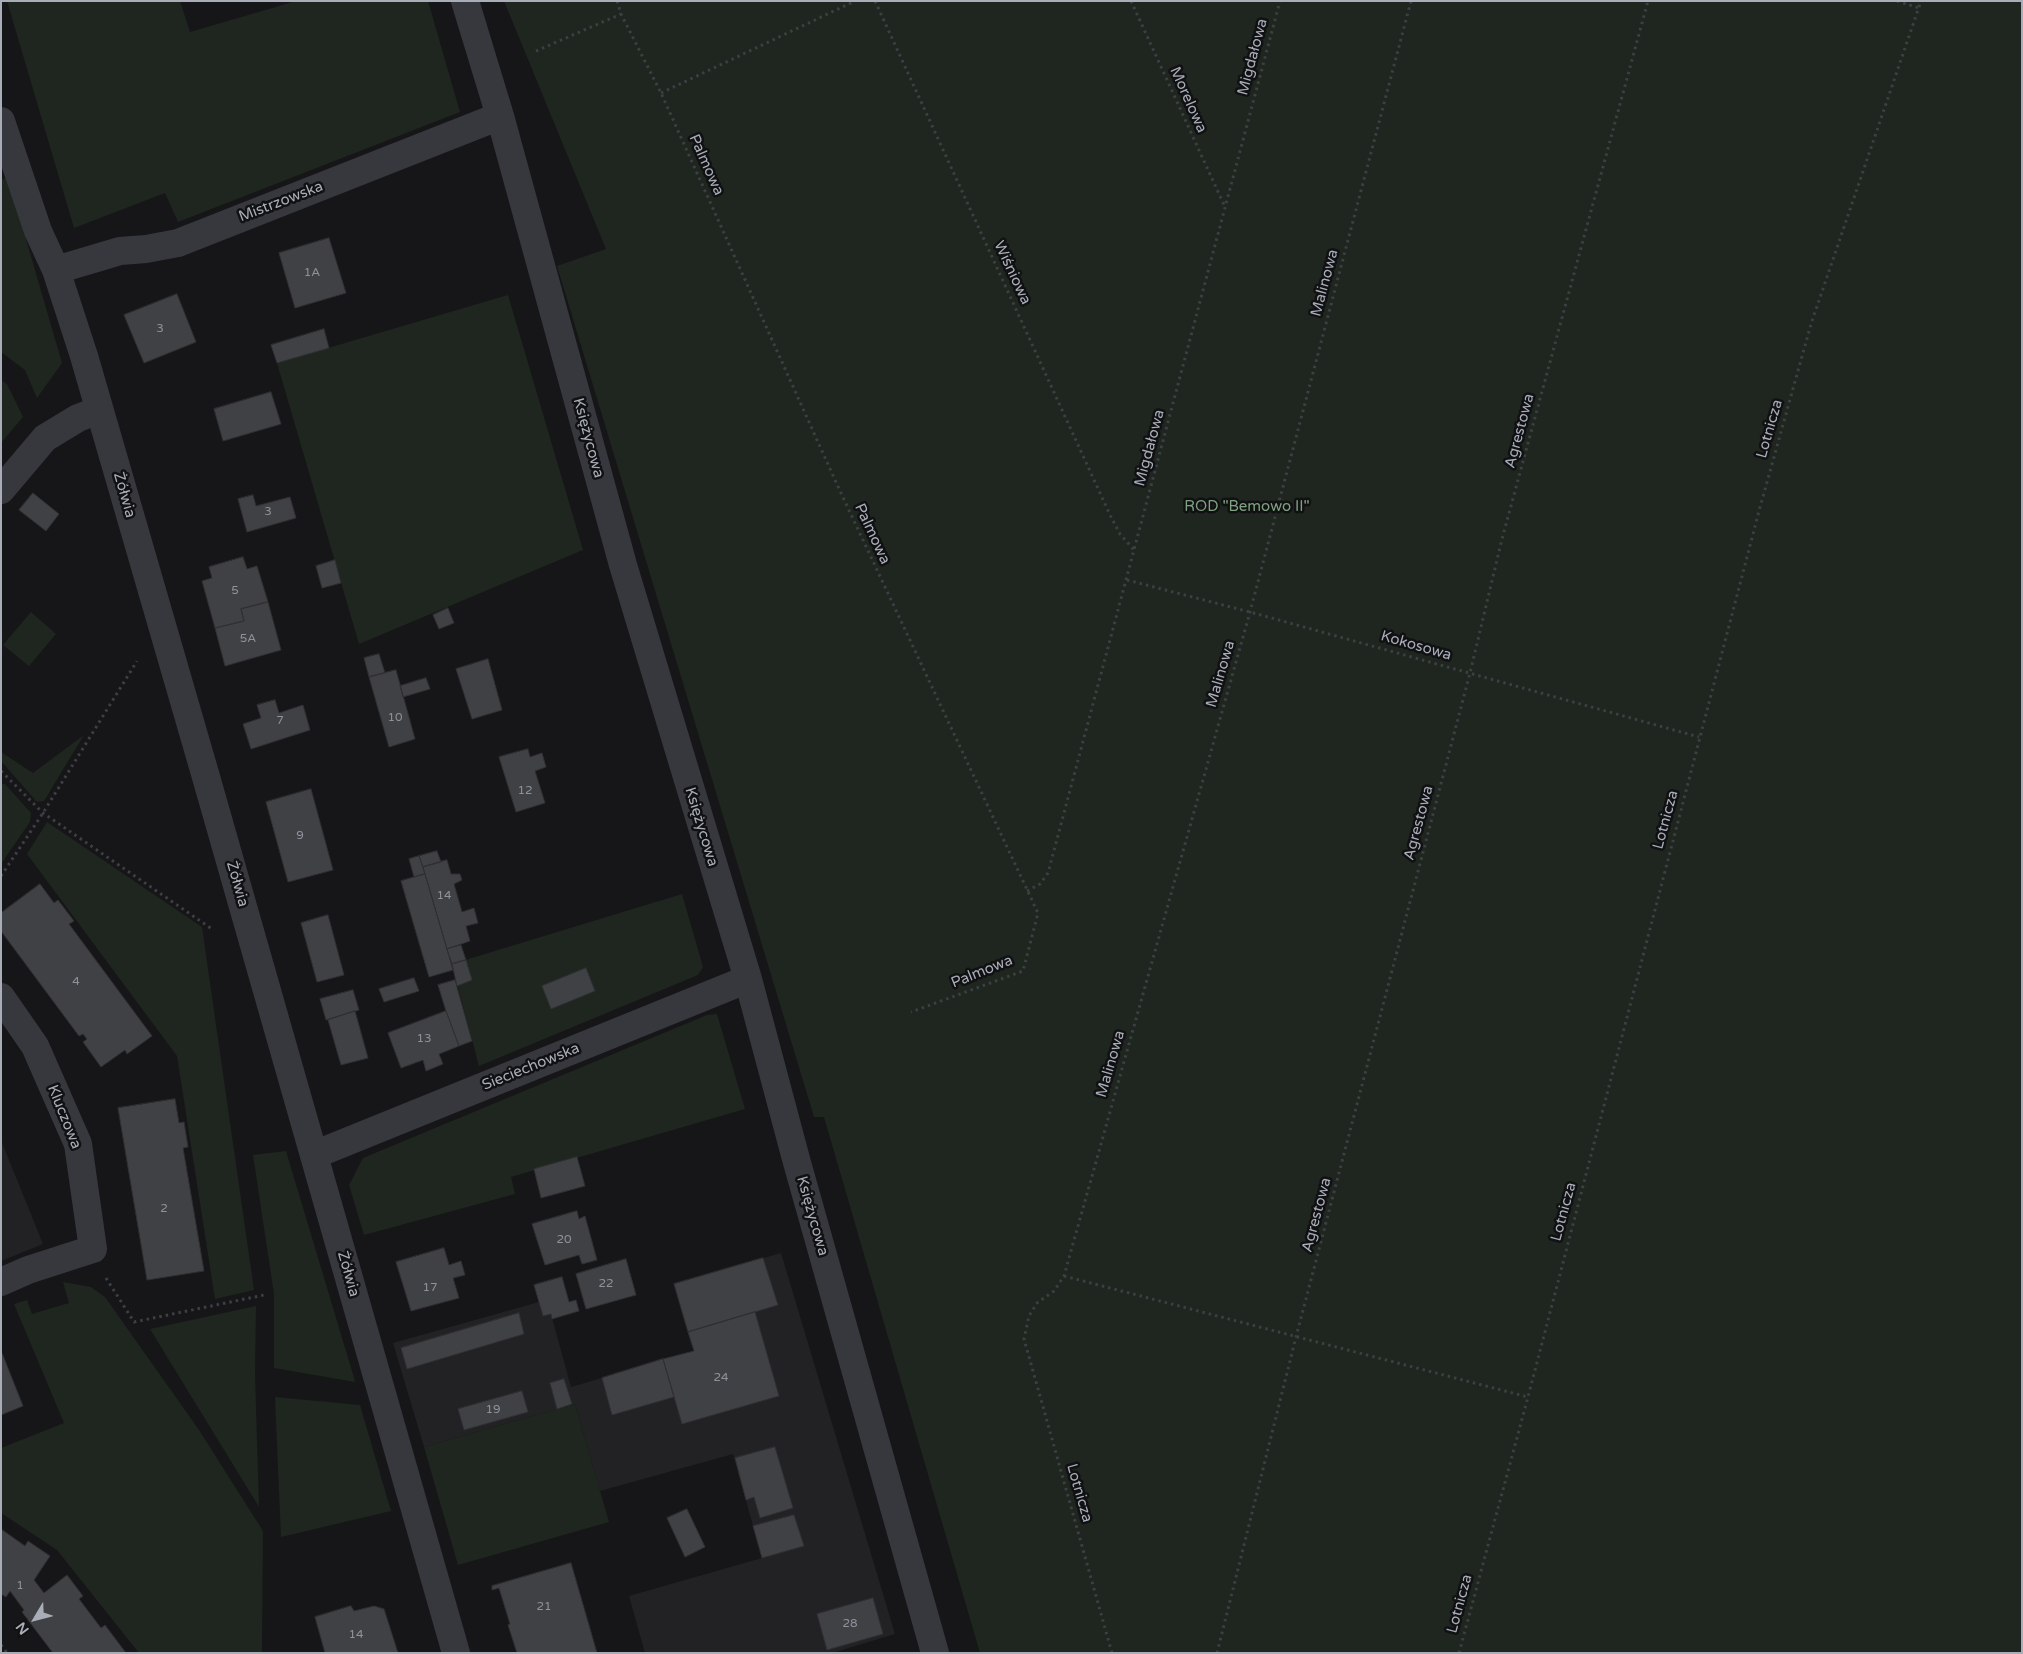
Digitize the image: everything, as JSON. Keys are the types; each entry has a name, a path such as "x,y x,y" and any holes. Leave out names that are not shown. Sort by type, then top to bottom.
{"street":[{"name":"Księżycowa","path":"465,1 500,116 623,565 748,979 796,1159 935,1653"},
{"name":"Mistrzowska","path":"56,270 120,251 146,249 178,243 500,116"},
{"name":"Żółwia","path":"1,121 38,231 56,270 99,410 206,777 456,1653"},
{"path":"1,490 45,438 78,418 99,410"},
{"name":"Sieciechowska","path":"314,1155 748,979"},
{"name":"Kluczowa","path":"1,997 34,1046 78,1144 93,1248"},
{"path":"1,1282 28,1270 93,1248"}],"path":[{"name":"Palmowa","path":"616,1 661,93 840,491 1038,913 1023,970 911,1012"},
{"path":"661,93 854,1"},
{"name":"Wiśniowa","path":"875,1 1111,517 1120,534 1134,551"},
{"name":"Morelowa","path":"1131,1 1225,208"},
{"name":"Migdałowa","path":"1027,891 1040,884 1048,873 1280,1"},
{"name":"Malinowa","path":"1024,1338 1029,1316 1038,1303 1054,1290 1064,1276 1250,612 1412,1"},
{"name":"Agrestowa","path":"1217,1653 1296,1337 1470,673 1502,539 1648,1"},
{"path":"1897,1 1919,8"},
{"name":"Lotnicza","path":"1459,1653 1528,1397 1758,511 1811,324 1921,1"},
{"path":"536,50 621,14"},
{"name":"Kokosowa","path":"1127,580 1250,612 1699,737"},
{"path":"1,876 142,654"},
{"path":"1,771 43,812 212,930"},
{"path":"93,1248 110,1286 134,1322 264,1295"},
{"path":"1064,1276 1528,1397"},
{"name":"Lotnicza","path":"1024,1338 1112,1653"},
{"path":"1,1645 7,1653"}],"shaded area":[{"path":"1,1140 43,1244 1,1261"},
{"path":"781,1253 895,1634 832,1653 645,1653 629,1596 762,1558 733,1454 600,1491 575,1404 424,1447 393,1343 539,1302 543,1316 551,1314 571,1387 694,1351 674,1284"}],"green space":[{"path":"7,1 180,1 190,32 296,1 428,1 460,112 178,222 165,193 74,228"},
{"name":"ROD \"Bemowo II\"","path":"504,1 2022,1 2022,1653 980,1653 824,1117 814,1117 557,266 606,249"},
{"path":"8,177 62,363 37,398 25,370 1,352 1,180"},
{"path":"508,295 583,550 359,644 277,363"},
{"path":"1,380 7,384 23,417 1,443"},
{"path":"31,612 56,634 29,666 3,645"},
{"path":"84,735 44,801 37,802 1,761 1,752 33,773"},
{"path":"1,784 5,784 31,813 30,822 1,864"},
{"path":"47,822 202,927 254,1290 215,1299 177,1056 27,854"},
{"path":"682,894 703,967 698,975 479,1066 452,964"},
{"path":"717,1014 745,1109 511,1177 515,1194 364,1235 349,1185 363,1158 707,1015"},
{"path":"286,1151 355,1382 274,1368 274,1294 253,1155"},
{"path":"63,1282 91,1287 105,1297 199,1430 263,1531 262,1653 139,1653 57,1550 1,1513 1,1448 64,1423 14,1304 27,1300 32,1314 69,1303"},
{"path":"256,1306 255,1374 259,1507 150,1329"},
{"path":"275,1397 360,1405 391,1511 281,1537"},
{"path":"575,1404 609,1522 458,1565 424,1447"}],"building":[{"path":"329,238 346,293 295,308 279,253"},
{"path":"177,294 196,342 144,363 124,315"},
{"path":"324,329 329,348 277,363 271,345"},
{"path":"271,392 281,424 223,441 214,409"},
{"path":"33,493 59,514 46,531 19,510"},
{"path":"253,495 256,506 290,497 296,518 247,532 238,499"},
{"path":"243,557 247,569 257,566 268,602 241,609 244,621 215,628 202,581 212,578 209,567"},
{"path":"335,560 341,583 322,588 316,566"},
{"path":"268,602 281,650 225,666 215,628 244,621 241,609"},
{"path":"448,608 454,623 439,629 433,615"},
{"path":"379,654 385,673 369,677 364,658"},
{"path":"488,659 502,710 472,719 456,669"},
{"path":"396,670 415,739 389,747 369,677"},
{"path":"426,678 430,689 403,697 400,686"},
{"path":"275,700 279,713 303,705 310,730 251,749 243,724 261,718 257,705"},
{"path":"528,749 530,757 542,753 546,767 535,771 545,803 516,812 499,757"},
{"path":"311,789 333,870 288,882 266,802"},
{"path":"437,851 441,862 423,867 419,856"},
{"path":"419,856 425,874 414,877 409,859"},
{"path":"447,860 451,874 460,874 462,880 454,884 462,912 474,908 478,923 466,926 470,941 447,949 423,867"},
{"path":"425,874 453,970 429,977 401,881"},
{"path":"40,884 54,903 58,900 74,921 69,924 152,1036 127,1054 125,1050 101,1067 83,1042 87,1039 83,1034 79,1036 1,931 1,913"},
{"path":"328,915 344,975 317,982 301,923"},
{"path":"461,945 466,960 452,964 447,949"},
{"path":"466,960 472,980 457,986 452,964"},
{"path":"586,968 595,991 551,1009 542,986"},
{"path":"414,978 419,991 384,1002 379,989"},
{"path":"455,980 472,1041 459,1046 438,985"},
{"path":"353,990 359,1010 326,1020 320,999"},
{"path":"355,1011 368,1058 341,1065 328,1020"},
{"path":"446,1011 459,1046 439,1054 443,1064 426,1071 423,1060 401,1068 388,1033"},
{"path":"175,1099 179,1123 184,1122 188,1147 183,1148 204,1271 147,1280 118,1108"},
{"path":"577,1157 585,1186 541,1198 534,1169"},
{"path":"577,1211 579,1219 585,1216 597,1260 582,1264 579,1255 545,1265 532,1224"},
{"path":"444,1248 449,1265 461,1261 465,1275 453,1278 459,1298 411,1311 396,1262"},
{"path":"763,1258 778,1305 688,1332 674,1284"},
{"path":"626,1259 636,1295 586,1309 576,1274"},
{"path":"562,1277 569,1302 576,1300 579,1311 552,1319 551,1314 543,1316 534,1285"},
{"path":"755,1312 779,1396 682,1424 663,1359 694,1351 688,1332"},
{"path":"519,1313 524,1334 407,1369 401,1348"},
{"path":"1,1353 23,1406 1,1415"},
{"path":"663,1359 674,1397 612,1415 602,1378"},
{"path":"564,1379 572,1404 557,1409 550,1383"},
{"path":"522,1391 528,1412 464,1430 458,1409"},
{"path":"775,1447 793,1508 760,1518 754,1497 746,1500 735,1458"},
{"path":"687,1509 705,1547 685,1557 667,1518"},
{"path":"794,1515 804,1546 762,1558 753,1526"},
{"path":"1,1529 25,1546 28,1541 50,1556 34,1580 44,1593 67,1575 83,1596 79,1599 101,1628 105,1625 126,1653 53,1653 22,1612 24,1610 10,1591 6,1597 1,1594"},
{"path":"571,1563 597,1653 517,1653 499,1588 492,1590 492,1586"},
{"path":"873,1598 883,1634 827,1650 817,1614"},
{"path":"351,1606 354,1611 374,1606 384,1609 398,1653 325,1653 315,1617"}]}
